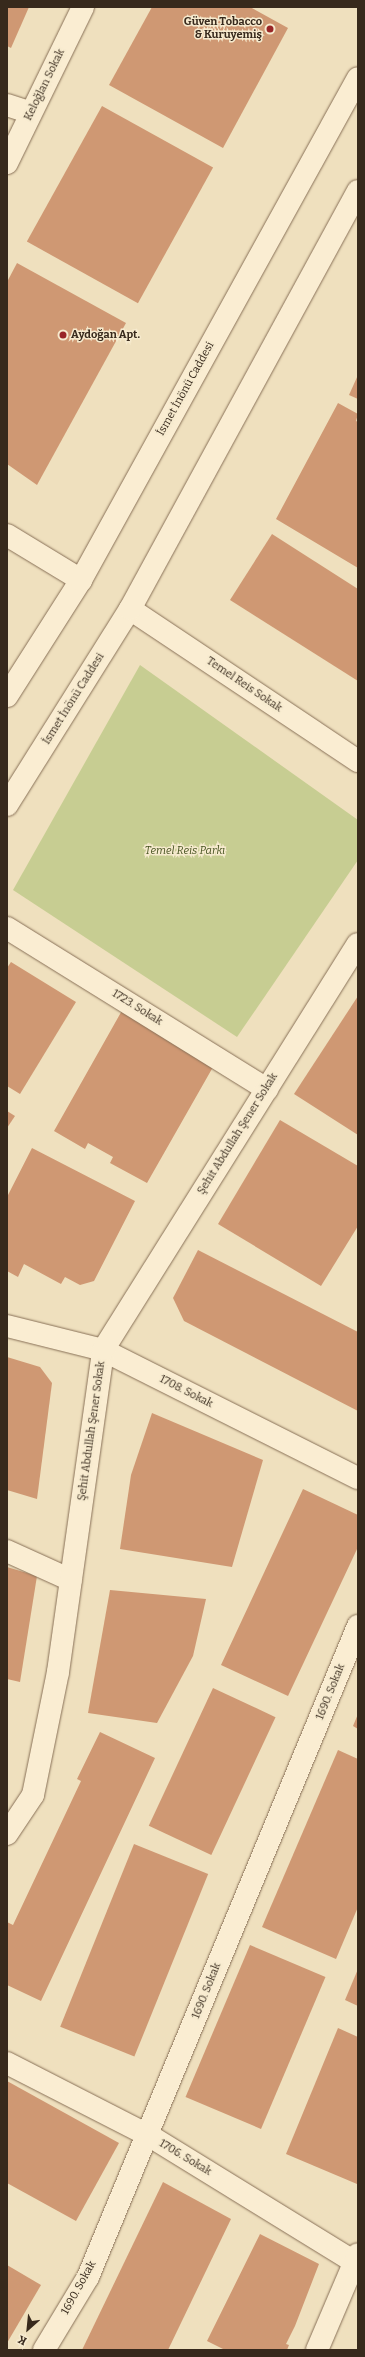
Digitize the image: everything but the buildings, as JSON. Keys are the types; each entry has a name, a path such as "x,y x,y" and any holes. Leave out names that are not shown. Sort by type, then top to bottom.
{"street":[{"name":"Keloğlan Sokak","path":"7,163 83,7"},
{"name":"İsmet İnönü Caddesi","path":"7,696 80,580 358,78"},
{"path":"7,105 31,113"},
{"name":"İsmet İnönü Caddesi","path":"7,805 130,609 358,191"},
{"path":"7,535 80,580"},
{"name":"Temel Reis Sokak","path":"130,609 358,761"},
{"name":"1723. Sokak","path":"7,928 267,1089"},
{"name":"Şehit Abdullah Şener Sokak","path":"7,1834 33,1795 58,1672 103,1350 358,944"},
{"name":"1708. Sokak","path":"7,1326 103,1350 358,1478"},
{"path":"7,1551 71,1580"},
{"name":"1690. Sokak","path":"44,2350 88,2277 358,1626"},
{"name":"1706. Sokak","path":"7,2063 148,2135 357,2260"},
{"path":"317,2350 357,2260"}],"green space":[{"name":"Temel Reis Parkı","path":"140,665 358,820 358,860 237,1037 13,890"}],"place":[{"name":"Güven Tobacco & Kuruyemiş","path":"270,29"},
{"name":"Aydoğan Apt.","path":"63,335"}]}
